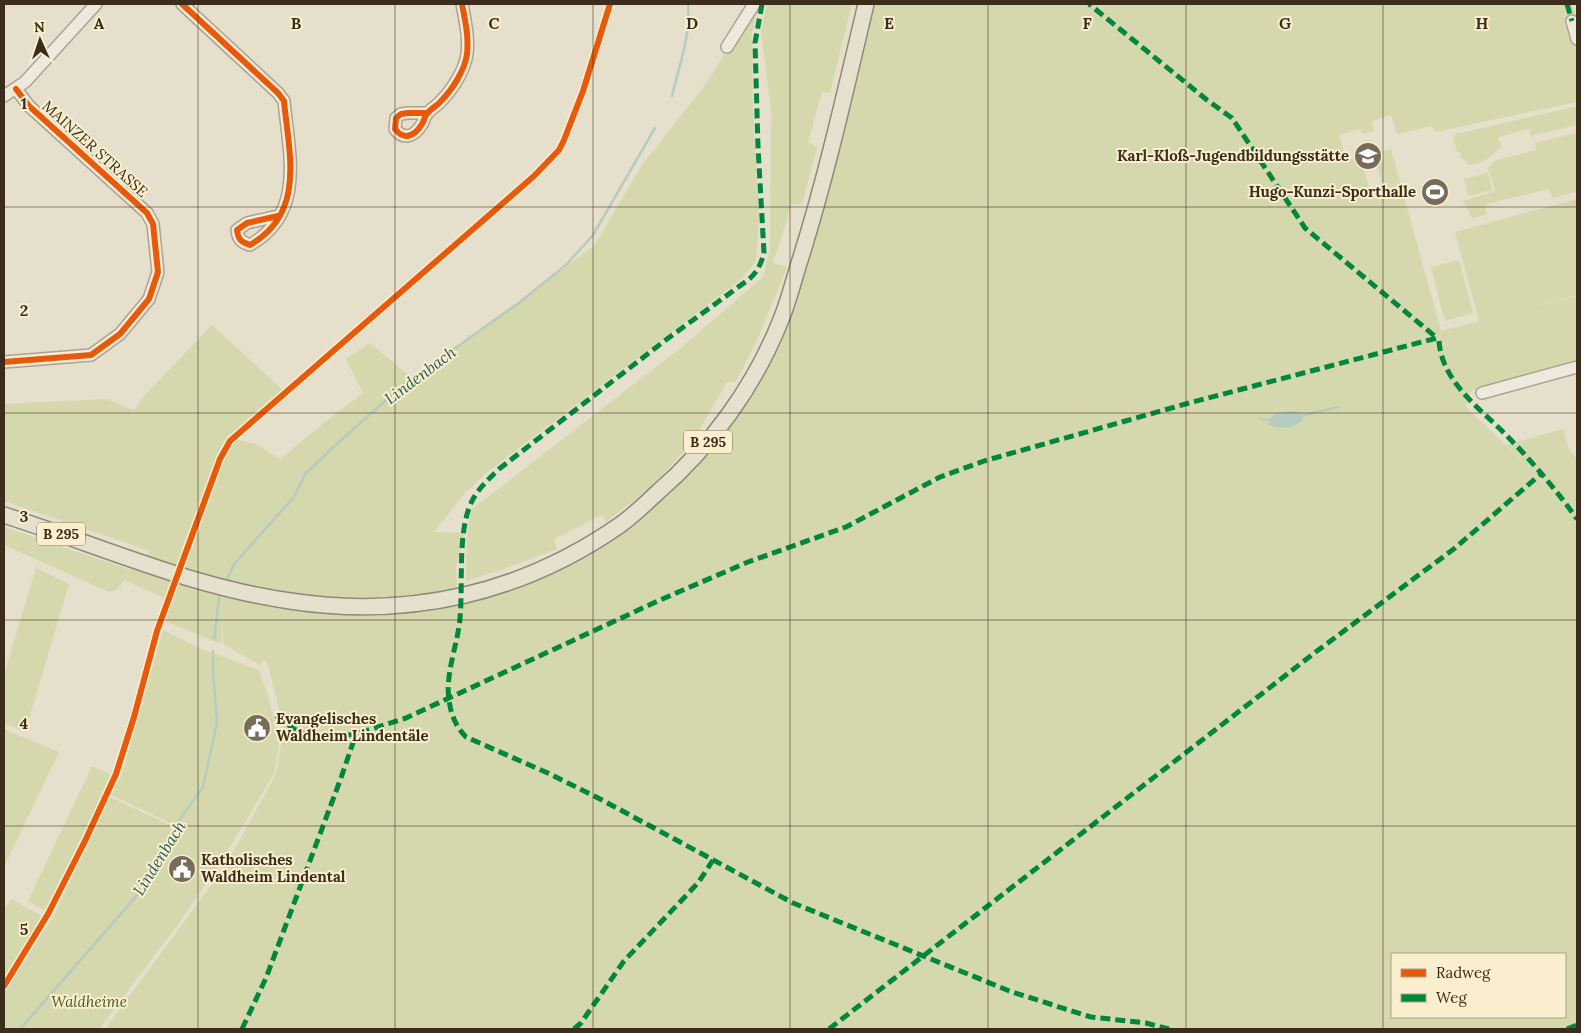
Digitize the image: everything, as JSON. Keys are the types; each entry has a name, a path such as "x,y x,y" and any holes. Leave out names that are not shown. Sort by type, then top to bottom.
{"main road":[{"name":"B 295","path":"4,516 211,583 288,601 345,606 388,606 453,598 496,588 561,561 623,523 674,479 709,441 732,411 762,358 780,322 811,226 866,4"}],"street":[{"path":"4,96 25,82 96,4"},
{"path":"182,4 278,93 284,101 291,170 290,189 286,203 278,216"},
{"path":"427,112 440,103 455,84 467,55 466,26 462,4"},
{"path":"727,47 754,4"},
{"path":"1572,21 1577,39"},
{"name":"MAINZER STRASSE","path":"4,362 91,355 120,334 149,299 158,272 154,224 147,213 29,106 16,89"},
{"path":"1482,393 1577,368"}],"green space":[{"path":"756,4 759,4 752,33 753,109 759,218 756,261 740,280 485,474 464,494 434,532 465,533 456,567 457,588 417,598 384,601 324,599 244,585 228,596 236,593 331,611 399,610 455,602 515,585 576,559 634,523 685,480 706,458 724,433 761,371 786,319 809,246 853,80 870,4 1572,4 1577,19 1577,102 1436,132 1431,126 1397,134 1391,115 1372,121 1374,131 1362,134 1361,129 1339,135 1346,160 1366,155 1367,162 1362,163 1369,188 1382,184 1375,157 1383,151 1391,149 1441,331 1479,321 1455,232 1577,199 1577,295 1524,309 1577,296 1577,359 1471,391 1466,407 1545,483 1577,520 1577,1029 105,1029 226,865 276,774 284,729 267,662 264,660 260,665 223,644 223,621 221,644 165,621 174,592 170,601 125,580 116,590 109,592 4,545 4,527 131,570 150,551 4,501 4,404 106,399 134,410 142,398 212,325 286,393 233,439 256,444 280,459 363,393 346,359 370,343 413,379 594,246 642,165 706,84"},
{"path":"767,4 852,4 830,93 822,92 808,142 817,147 802,204 792,204 773,263 787,267 758,338 736,382 727,382 698,432 699,435 651,487 606,522 602,515 554,539 557,549 466,581 467,537 471,510 683,346 763,277 770,249 771,110 761,31"},
{"path":"1577,106 1577,125 1531,136 1529,129 1498,137 1501,147 1487,159 1469,165 1457,152 1453,137 1456,134"},
{"path":"1577,133 1577,191 1553,198 1549,189 1486,204 1486,215 1472,218 1463,201 1495,191 1488,168 1494,161 1536,150 1535,143"},
{"path":"1488,173 1492,190 1468,196 1464,179"},
{"path":"1459,260 1473,313 1445,321 1431,267"},
{"path":"1563,429 1569,449 1577,460 1577,519 1544,482 1506,445"},
{"path":"36,568 69,584 25,732 4,723 4,675"},
{"name":"Waldheime","path":"163,630 199,648 259,670 269,699 279,744 275,772 221,862 176,927 99,1029 4,1029 4,993 53,917 110,797 174,827 175,825 111,795 122,775"},
{"path":"4,729 59,752 4,867"},
{"path":"92,766 113,776 48,912 28,901"},
{"path":"11,899 42,916 4,980 4,910"}],"shaded area":[{"path":"1291,411 1301,415 1303,419 1299,423 1287,428 1269,425 1269,420 1274,415"}],"waterway":[{"name":"Lindenbach","path":"672,96 686,39 688,4"},
{"name":"Lindenbach","path":"225,582 235,563 294,497 305,474 340,441 403,385 520,302 567,264 593,235 655,128"},
{"path":"1301,416 1338,407"},
{"path":"1260,419 1271,420"},
{"name":"Lindenbach","path":"214,639 220,591"},
{"name":"Lindenbach","path":"20,1029 134,899 168,845 180,819 203,787 217,722 213,651"}],"marked path":[{"path":"762,4 755,43 764,253 760,265 748,280 667,339 499,469 478,491 469,508 463,533 460,618 448,690 453,716 459,729 466,737 550,774 602,800 793,903 1012,992 1091,1017 1146,1023 1169,1029"},
{"path":"276,716 294,729 307,735 325,738 356,734 406,718 660,600 748,562 846,527 940,477 984,461 1189,403 1437,338 1305,228 1232,118 1207,100 1089,4"},
{"path":"1567,4 1572,21"},
{"path":"1439,341 1442,356 1456,384 1529,459 1577,519"},
{"path":"829,1029 1317,651 1455,548 1542,473"},
{"path":"242,1029 266,978 356,734"},
{"path":"574,1029 581,1023 624,961 698,883 713,860"},
{"path":"1567,1029 1577,1025"}],"cycle path":[{"path":"182,4 278,93 284,101 290,161 290,181 287,199 280,216 268,232 250,245 239,238 237,230 247,223 278,216"},
{"path":"427,113 401,114 396,118 395,129 398,133 406,136 416,132 426,115 454,86 461,73 467,54 462,4"},
{"path":"4,986 48,914 116,774 134,717 157,631 220,459 230,441 534,176 559,150 583,91 610,4"},
{"path":"4,362 91,355 120,334 149,299 158,272 153,224 147,213 29,106 16,89"}],"place":[{"name":"Karl-Kloß-Jugendbildungsstätte","path":"1368,156"},
{"name":"Hugo-Kunzi-Sporthalle","path":"1435,192"},
{"name":"Evangelisches Waldheim Lindentäle","path":"257,728"},
{"name":"Katholisches Waldheim Lindental","path":"182,869"}]}
